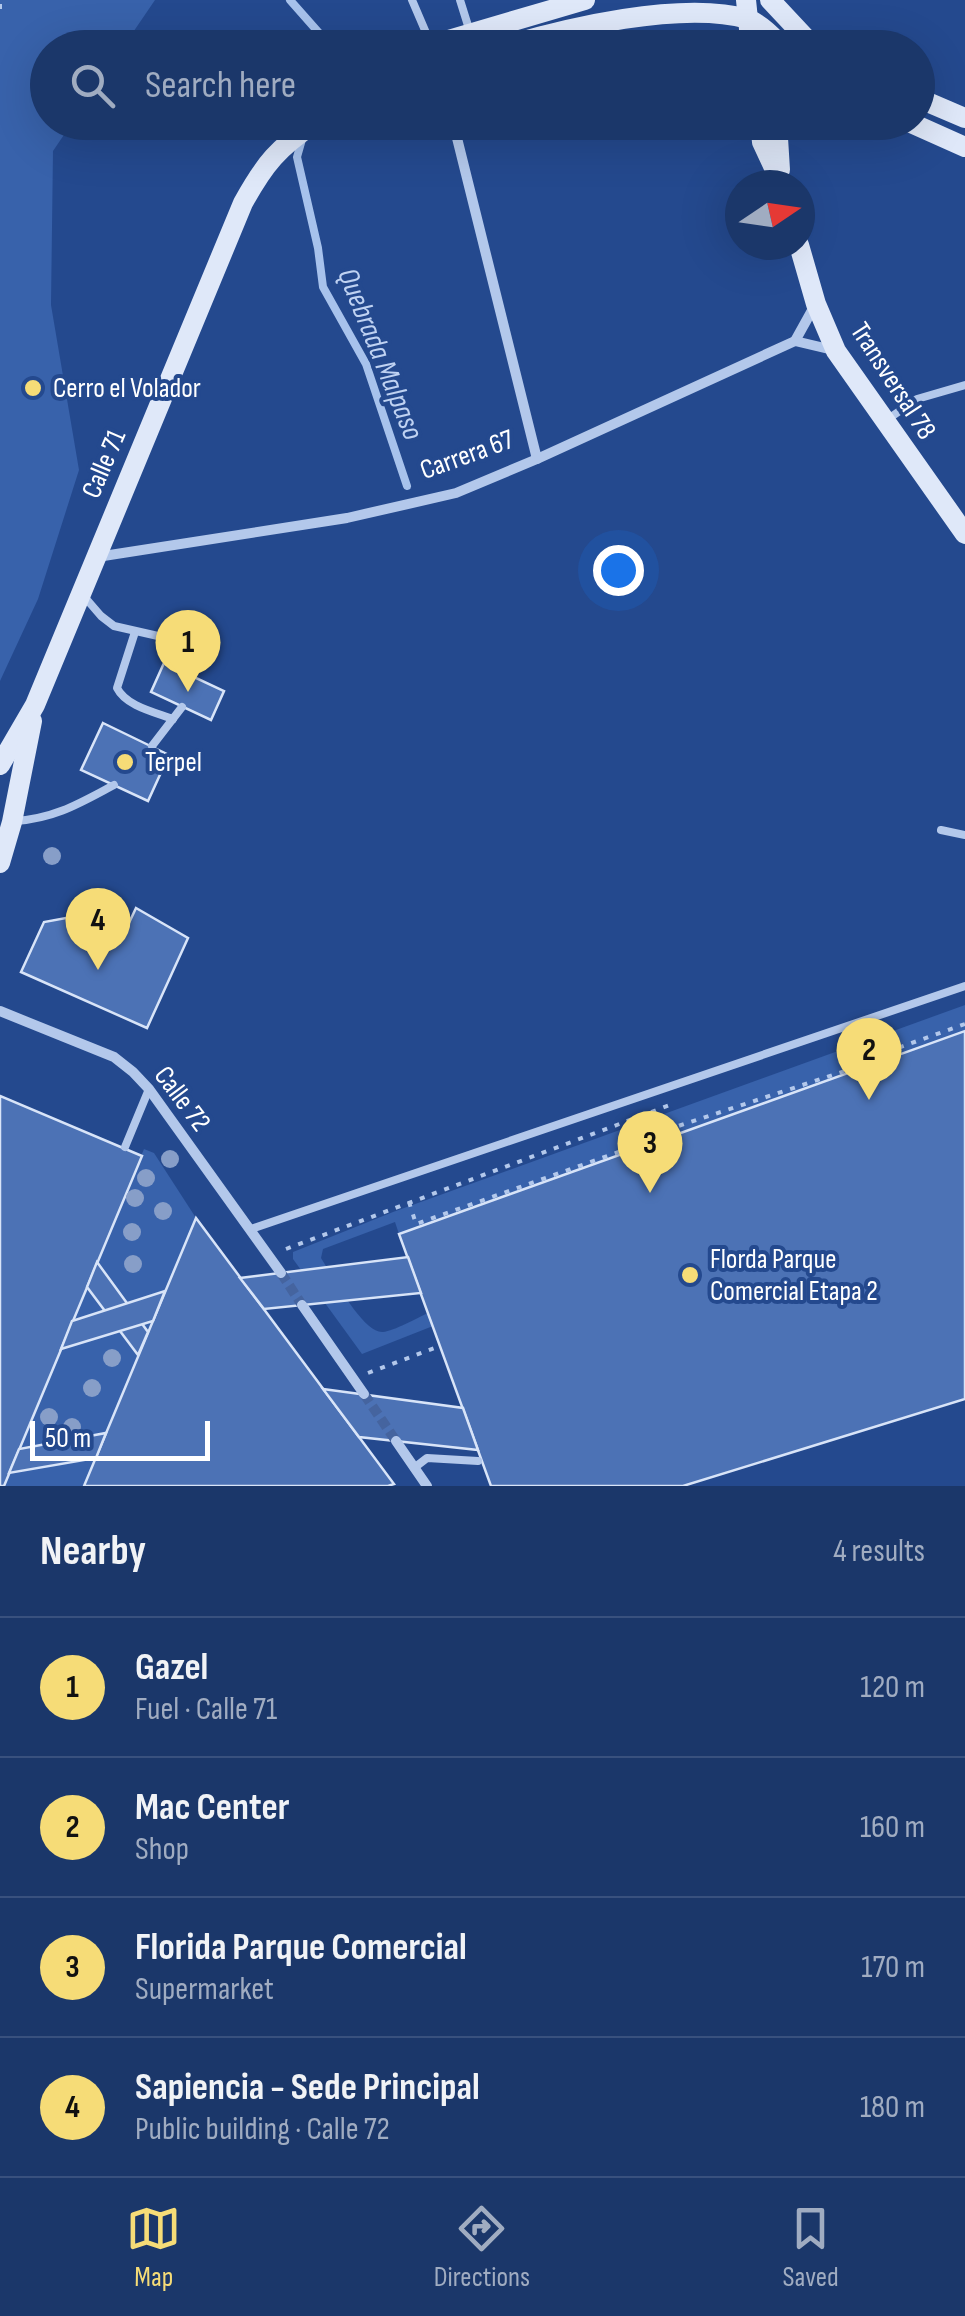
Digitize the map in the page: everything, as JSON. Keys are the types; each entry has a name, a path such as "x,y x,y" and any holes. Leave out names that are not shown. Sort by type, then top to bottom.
{"main road":[{"path":"477,30 585,0"},
{"path":"767,0 768,30"},
{"path":"767,0 797,30"},
{"path":"566,30 666,10 747,10"},
{"path":"538,12 543,30"},
{"path":"935,105 965,118"},
{"path":"935,133 965,146"},
{"name":"Calle 71","path":"0,766 35,705 242,203 266,165 289,140"},
{"path":"762,140 775,170"},
{"path":"780,140 782,170"},
{"name":"Transversal 78","path":"803,260 836,351 965,534"},
{"path":"943,504 965,512"},
{"name":"Calle 71","path":"0,863 35,705"}],"street":[{"path":"457,140 536,459"},
{"path":"816,304 795,341 836,351"},
{"name":"Carrera 67","path":"94,557 346,518 456,493 795,341"},
{"name":"Calle 72","path":"0,1010 114,1057 133,1072 281,1273"},
{"path":"302,1305 364,1394"},
{"path":"396,1441 427,1486"}],"lane":[{"path":"412,0 422,30"},
{"path":"460,0 469,30"},
{"path":"885,422 917,400 965,385"},
{"path":"82,594 114,626 158,636 183,647 191,665 190,676"},
{"path":"133,631 116,688 118,694 173,720"},
{"path":"152,746 182,706"},
{"path":"12,822 42,819 114,785"},
{"path":"941,830 965,835"},
{"path":"251,1229 965,986"},
{"path":"125,1147 149,1089"},
{"path":"414,1468 427,1458 478,1461"}],"path":[{"path":"0,4 0,15"},
{"path":"850,1065 965,1024"},
{"path":"642,1138 851,1069 842,1042"},
{"path":"409,1202 416,1224 644,1143 636,1118"},
{"path":"282,1251 387,1210"},
{"path":"368,1374 440,1346"}],"shaded area":[{"name":"Cerro el Volador","path":"0,0 155,0 135,30 30,30 30,140 60,140 53,151 51,305 79,470 38,599 0,681"},
{"path":"965,1005 965,1031 399,1234 395,1222 323,1249 321,1258 340,1289 375,1330 388,1331 428,1313 433,1326 362,1354 293,1259 293,1252 393,1212"},
{"path":"144,1149 154,1153 196,1218 84,1486 4,1486"}],"building":[{"path":"164,663 224,691 211,720 151,692"},
{"name":"Terpel","path":"103,723 169,755 148,801 81,770"},
{"path":"136,908 188,938 147,1028 21,972 44,922 66,918 100,931 110,915 128,925"},
{"name":"Florda Parque Comercial Etapa 2","path":"965,1031 965,1399 683,1486 491,1486 399,1234"},
{"path":"0,1096 142,1156 4,1486 0,1486"},
{"path":"196,1218 394,1484 84,1486"},
{"path":"408,1257 421,1293 264,1309 240,1278"},
{"path":"97,1262 148,1332 138,1355 87,1287"},
{"path":"165,1291 153,1321 61,1349 72,1321"},
{"path":"323,1389 463,1408 478,1450 359,1437"},
{"path":"106,1433 96,1458 9,1473 19,1449"}],"waterway":[{"name":"Quebrada Malpaso","path":"290,0 316,30"},
{"name":"Quebrada Malpaso","path":"302,140 297,157 323,287 366,364 407,486"}],"tunnel":[{"path":"281,1273 302,1305"},
{"path":"364,1394 396,1441"}],"place":[{"name":"Cerro el Volador","path":"33,388"},
{"name":"Gazel","path":"188,692"},
{"name":"Terpel","path":"125,762"},
{"name":"Sapiencia - Sede Principal","path":"98,970"},
{"name":"Mac Center","path":"869,1100"},
{"name":"Florida Parque Comercial","path":"650,1193"},
{"name":"Florda Parque Comercial Etapa 2","path":"690,1275"}]}
